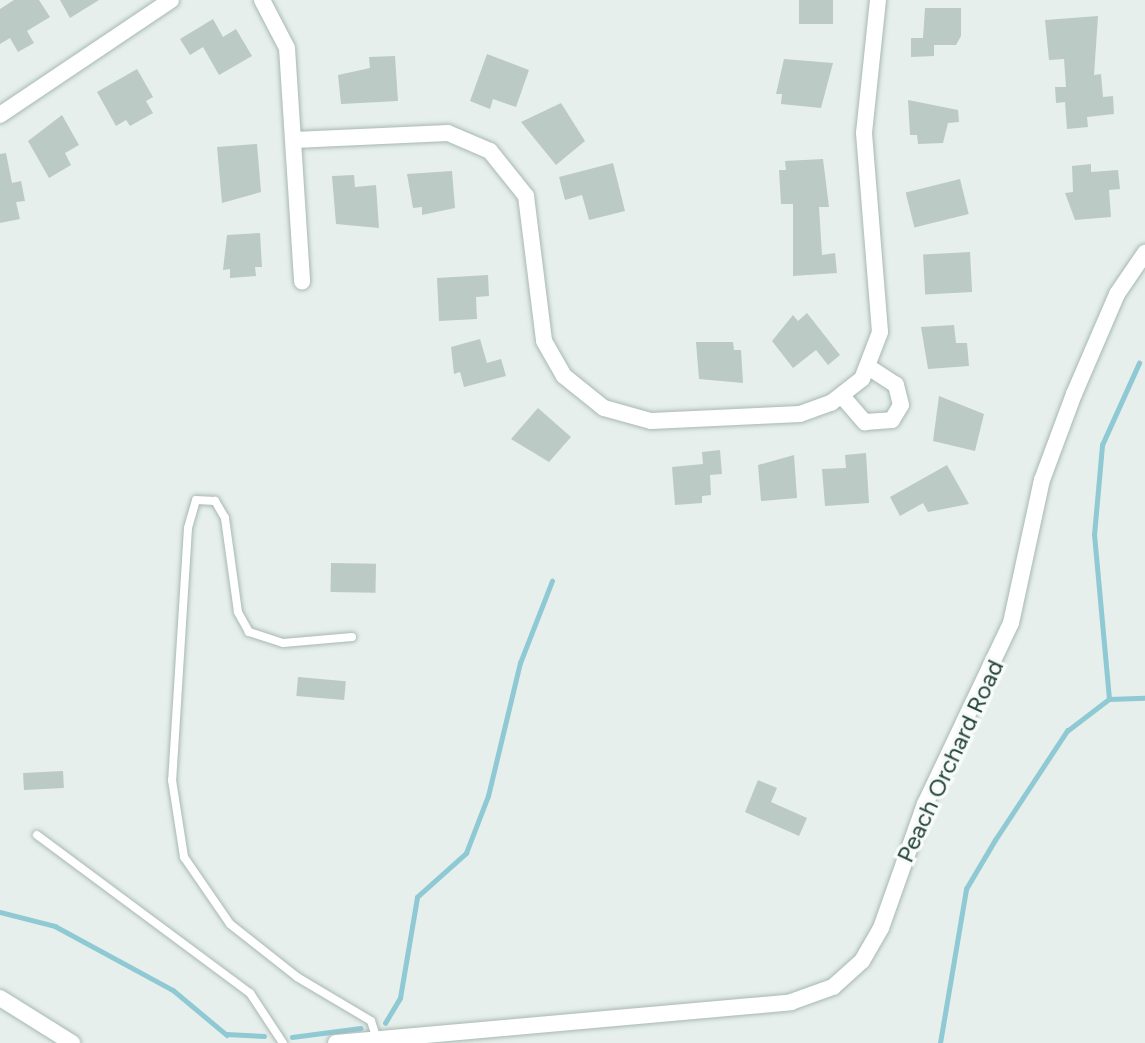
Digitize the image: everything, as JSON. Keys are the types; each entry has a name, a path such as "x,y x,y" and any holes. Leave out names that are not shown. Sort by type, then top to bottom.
{"street":[{"path":"0,115 171,0"},
{"path":"262,0 287,48 302,282"},
{"path":"294,140 448,133 490,151 526,196 544,341 564,376 604,408 651,421 800,414 842,396 868,367 880,332 864,133 878,0"},
{"name":"Peach Orchard Road","path":"336,1043 791,1002 833,987 862,961 881,928 925,804 1011,623 1042,480 1074,394 1117,295 1145,253"},
{"path":"842,396 865,422 892,419 901,405 896,385 868,367"},
{"path":"0,998 72,1043"}],"lane":[{"path":"352,637 283,643 249,632 238,612 225,518 215,501 196,500 188,528 172,780 184,857 230,924 297,977 353,1007 371,1021 377,1039"},
{"path":"37,835 250,993 283,1043"}],"building":[{"path":"14,0 39,0 50,17 27,31 34,43 18,52 10,38 0,44 0,9"},
{"path":"60,0 99,0 70,18"},
{"path":"799,0 833,0 833,24 799,24"},
{"path":"925,8 961,8 961,36 956,45 934,45 934,56 911,57 911,38 923,38"},
{"path":"1098,16 1094,75 1101,74 1103,97 1113,96 1114,114 1087,117 1088,127 1067,129 1065,102 1056,103 1055,87 1066,87 1064,59 1049,60 1045,20"},
{"path":"213,19 223,37 236,29 252,56 219,75 203,47 190,55 180,39"},
{"path":"487,54 529,70 516,107 493,99 490,109 470,101"},
{"path":"395,56 398,101 341,104 338,75 370,68 369,57"},
{"path":"784,59 833,63 821,108 781,104 782,94 776,94"},
{"path":"137,69 153,97 146,101 153,113 130,126 126,120 116,126 97,92"},
{"path":"908,100 958,110 959,122 948,123 943,143 918,144 917,135 910,135"},
{"path":"561,103 585,141 556,165 521,122"},
{"path":"62,115 79,145 65,153 71,165 49,178 28,141"},
{"path":"257,144 261,192 222,203 217,147"},
{"path":"6,153 12,183 21,181 25,201 16,202 20,219 0,223 0,154"},
{"path":"823,159 829,207 819,207 822,255 835,253 837,273 793,276 793,204 781,204 779,170 786,170 785,161"},
{"path":"613,163 625,211 589,220 582,195 565,200 559,177"},
{"path":"1091,164 1091,172 1118,170 1120,189 1109,190 1111,217 1075,220 1065,193 1073,192 1072,166"},
{"path":"452,171 455,208 422,215 422,207 413,208 407,174"},
{"path":"354,175 355,187 376,185 379,228 336,224 332,176"},
{"path":"960,179 969,214 914,227 906,193"},
{"path":"260,233 262,267 255,267 256,276 230,278 230,269 223,270 227,235"},
{"path":"970,252 972,292 925,294 923,254"},
{"path":"488,275 489,296 476,297 477,319 439,321 437,278"},
{"path":"807,313 840,355 828,365 816,350 793,368 772,341 793,315 798,321"},
{"path":"954,325 956,343 967,343 969,366 928,369 921,327"},
{"path":"480,339 487,363 501,359 506,376 464,387 460,372 454,374 451,347"},
{"path":"696,342 733,342 734,350 741,350 743,383 699,379"},
{"path":"939,396 984,414 975,451 933,441"},
{"path":"538,408 571,437 549,462 511,439"},
{"path":"720,450 722,474 710,475 711,495 702,496 702,503 675,505 672,467 703,464 702,452"},
{"path":"866,453 869,503 825,506 822,469 846,468 845,455"},
{"path":"794,455 797,498 761,501 758,465"},
{"path":"947,465 969,504 928,512 923,503 900,516 890,497"},
{"path":"331,563 376,564 375,593 330,592"},
{"path":"298,677 346,681 344,700 296,696"},
{"path":"63,771 64,788 24,790 23,773"},
{"path":"758,780 777,788 771,802 807,818 799,836 745,812"}],"waterway":[{"path":"1109,699 1094,535 1102,445 1139,363"},
{"path":"385,1023 400,998 417,897 466,853 488,796 520,663 552,581"},
{"path":"940,1043 966,889 995,840 1067,731 1109,699 1145,698"},
{"path":"0,912 55,926 173,990 227,1035"},
{"path":"292,1037 360,1028"},
{"path":"226,1034 264,1036"}]}
